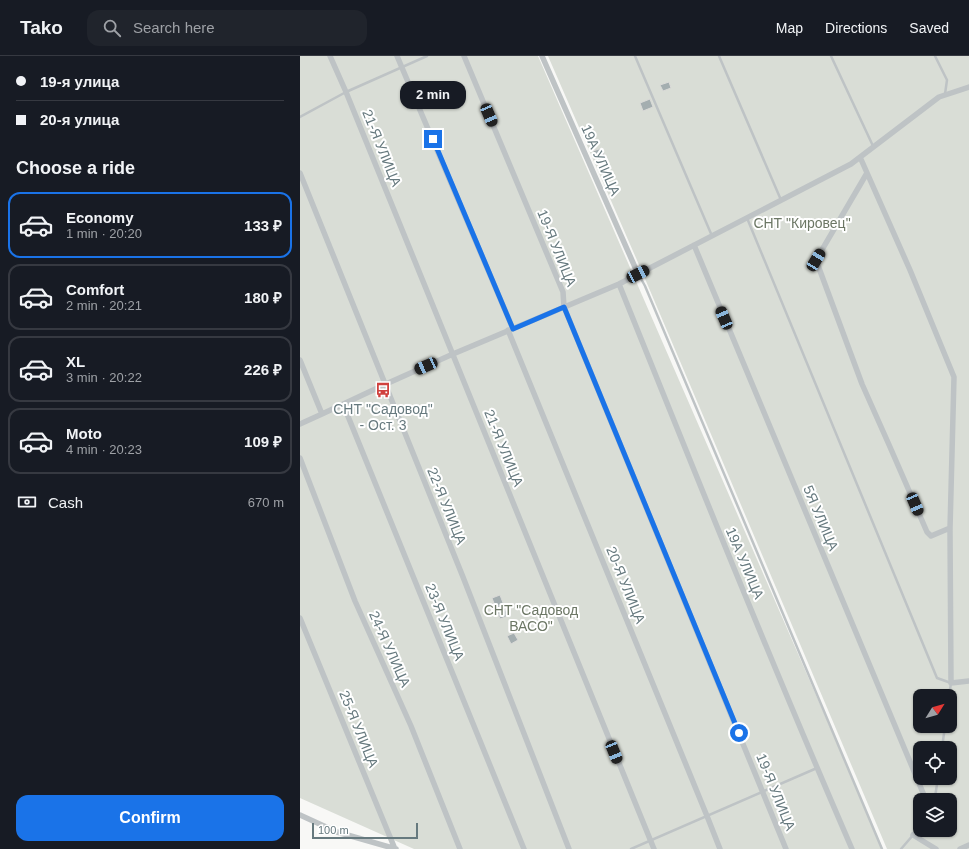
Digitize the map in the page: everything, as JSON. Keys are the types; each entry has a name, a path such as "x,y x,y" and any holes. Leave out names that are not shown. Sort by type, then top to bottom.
{"street":[{"name":"21-Я УЛИЦА","path":"330,56 654,849"},
{"name":"20-Я УЛИЦА","path":"397,56 511,330 720,849"},
{"name":"19-Я УЛИЦА","path":"464,56 563,292 564,307 786,849"},
{"name":"19А УЛИЦА","path":"542,56 638,274"},
{"path":"300,424 453,354 619,284 851,164 939,97 969,87"},
{"path":"860,157 910,270 954,377 950,528 951,683 969,681"},
{"name":"22-Я УЛИЦА","path":"300,173 466,584 569,849"},
{"path":"867,173 816,260 862,384 927,532 931,536 950,528"},
{"name":"5Я УЛИЦА","path":"694,245 923,793"},
{"name":"19А УЛИЦА","path":"619,284 713,516 852,849"},
{"path":"300,360 322,414"},
{"name":"23-Я УЛИЦА","path":"343,404 524,849"},
{"name":"24-Я УЛИЦА","path":"300,458 355,601 411,726 460,849"},
{"name":"25-Я УЛИЦА","path":"300,618 396,849"},
{"path":"300,815 337,832 396,849"},
{"path":"916,837 936,849"},
{"path":"960,849 969,845"}],"lane":[{"path":"300,116 346,92 427,56"},
{"path":"635,56 712,236"},
{"path":"719,56 781,200"},
{"path":"831,56 874,146"},
{"path":"935,56 947,80 945,95"},
{"path":"747,218 937,678 951,683 950,689"},
{"path":"638,274 651,300 882,849"},
{"path":"632,849 817,768"},
{"path":"900,849 913,835"}],"green space":[{"name":"СНТ \"Садовод ВАСО\"","path":"300,56 538,56 883,849 414,849 300,798"},
{"name":"СНТ \"Кировец\"","path":"548,56 969,56 969,849 887,849 643,274"}],"building":[{"path":"669,82 671,88 663,91 660,85"},
{"path":"650,99 653,107 643,111 640,103"},
{"path":"602,148 605,157 596,160 593,151"},
{"path":"500,595 508,616 500,619 492,598"},
{"path":"514,633 518,640 511,644 507,636"}],"place":[{"name":"СНТ \"Садовод\" - Ост. 3","path":"383,390"}],"route":[{"path":"433,139 513,329 564,307 739,733"}]}
